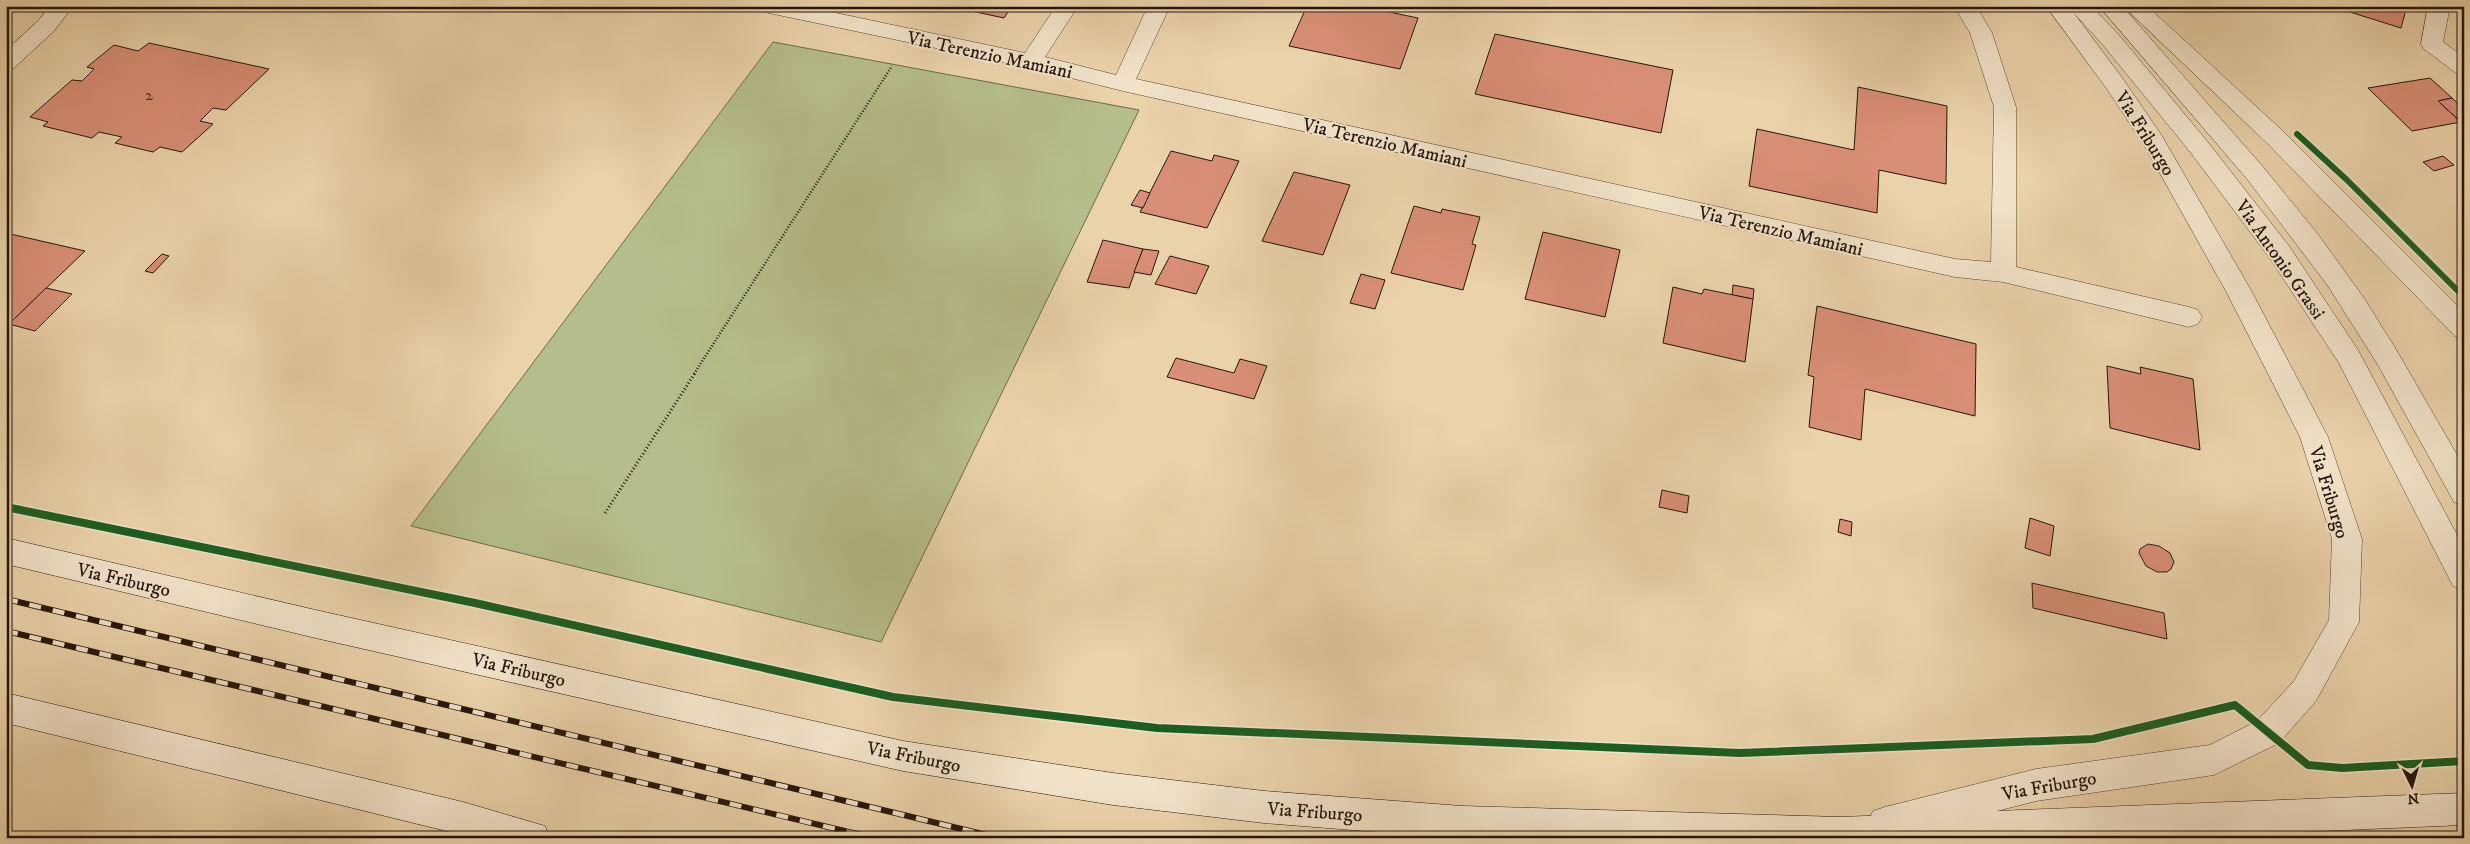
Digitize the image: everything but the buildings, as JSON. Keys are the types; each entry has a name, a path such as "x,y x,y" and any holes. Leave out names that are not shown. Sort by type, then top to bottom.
{"street":[{"path":"6,63 46,26 62,6"},
{"name":"Via Terenzio Mamiani","path":"769,6 1031,61 1122,84 1954,268 2003,273 2190,318"},
{"path":"1031,61 1067,6"},
{"path":"1122,84 1159,6"},
{"path":"1965,6 1981,33 2005,107 2003,273"},
{"name":"Via Friburgo","path":"1840,834 2036,785 2214,760 2268,732 2305,691 2344,622 2347,539 2314,438 2239,292 2154,142 2115,84 2057,6"},
{"name":"Via Antonio Grassi","path":"2079,6 2111,40 2199,147 2280,254 2349,357 2464,577"},
{"name":"Via Antonio Grassi","path":"2110,6 2240,154 2336,279 2381,347 2464,494"},
{"path":"2134,6 2276,138 2464,329"},
{"path":"2439,6 2432,44 2464,68"},
{"name":"Via Friburgo","path":"6,551 330,627 903,756 1113,790 1264,808 1462,822 1840,834 2464,809"},
{"path":"6,708 463,818 533,838"}],"path":[{"path":"605,513 893,64"}],"green space":[{"path":"773,42 1139,110 881,642 411,526"}],"railway":[{"path":"6,599 999,838"},
{"path":"6,631 874,838"}],"cycle path":[{"path":"2297,134 2347,180 2464,297"},
{"path":"6,507 475,603 893,697 1157,728 1740,753 2093,739 2235,705 2308,765 2342,768 2464,761"}]}
